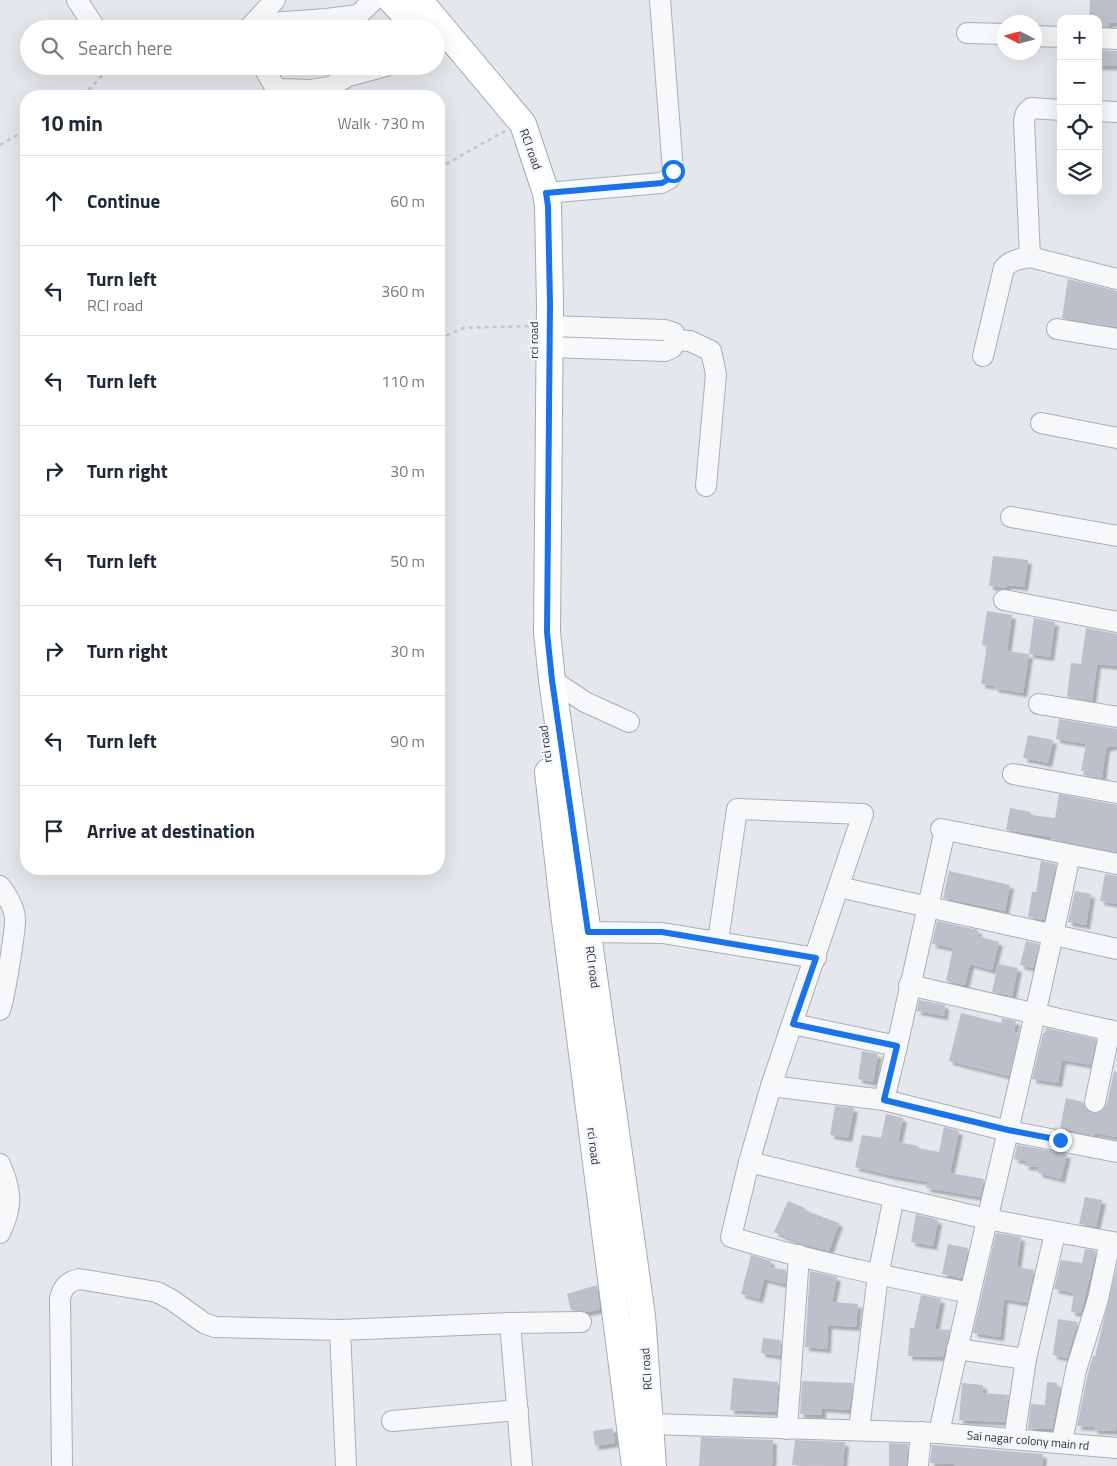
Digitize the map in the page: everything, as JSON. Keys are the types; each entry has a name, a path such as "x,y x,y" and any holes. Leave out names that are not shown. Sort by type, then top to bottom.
{"main road":[{"path":"391,0 410,20"},
{"name":"RCI road","path":"419,0 436,20"},
{"name":"RCI road","path":"445,31 523,124 546,193 548,216 540,474 547,632 552,680 588,932 586,999 642,1316 653,1466"},
{"name":"rci road","path":"445,58 491,110 517,147 529,196 544,333"},
{"name":"rci road","path":"540,474 531,592 536,675 586,999 635,1466"}],"street":[{"path":"78,0 90,20"},
{"path":"258,20 275,0"},
{"path":"318,20 358,16 374,0"},
{"path":"546,193 662,183 669,179 673,171 660,0"},
{"path":"967,33 997,34"},
{"path":"1042,36 1057,37"},
{"path":"1102,38 1117,39"},
{"path":"267,75 276,89 311,90 330,88 352,75"},
{"path":"1030,257 1024,121 1026,113 1031,108 1057,110"},
{"path":"1102,111 1117,112"},
{"path":"983,356 1004,268 1008,263 1030,257 1117,279"},
{"path":"1057,329 1117,339"},
{"path":"544,333 666,330 674,333 676,340 690,341 711,351 716,374 706,486"},
{"path":"1041,423 1117,438"},
{"path":"1011,517 1117,536"},
{"path":"1004,600 1117,622"},
{"path":"552,680 585,702 629,722"},
{"path":"1039,704 1117,717"},
{"path":"1013,774 1117,793"},
{"path":"718,941 737,809 863,814 816,958 771,1086 749,1162 731,1237 878,1275 970,1293"},
{"path":"884,1100 928,908 943,829 1117,864"},
{"path":"918,1466 957,1349 1054,936 1070,855"},
{"path":"0,886 6,894 15,918 0,1010"},
{"path":"839,887 1117,949"},
{"path":"588,932 662,932 816,958"},
{"path":"910,985 1114,1031 1095,1102"},
{"path":"793,1024 897,1046"},
{"path":"771,1086 884,1100 1008,1130 1117,1152"},
{"path":"749,1162 987,1219 1114,1243 1076,1370 1062,1442"},
{"path":"0,1164 10,1195 9,1213 0,1233"},
{"path":"859,1430 878,1275 894,1198"},
{"path":"1014,1439 1026,1359 1056,1233"},
{"path":"787,1429 799,1256"},
{"path":"62,1466 60,1298 62,1290 69,1282 79,1279 157,1292 172,1300 204,1323 215,1327 340,1330 581,1322"},
{"path":"510,1323 522,1466"},
{"path":"340,1330 346,1466"},
{"path":"957,1349 1026,1359"},
{"path":"392,1421 518,1410"},
{"name":"Sai nagar colony main rd","path":"650,1424 930,1433 1062,1442 1117,1448"}],"path":[{"path":"89,90 103,75"},
{"path":"445,165 506,131"},
{"path":"0,145 20,133"},
{"path":"445,336 463,328 544,333"}],"building":[{"path":"1090,0 1117,0 1117,23 1109,23 1108,27 1102,26 1102,15 1089,15"},
{"path":"1102,50 1117,51 1117,66 1102,66"},
{"path":"1068,279 1117,291 1117,327 1062,318"},
{"path":"993,556 1028,560 1024,587 1007,585 1006,588 989,586"},
{"path":"987,611 1012,615 1007,651 1029,654 1023,693 981,684 987,646 982,645"},
{"path":"1034,618 1055,622 1050,657 1029,654"},
{"path":"1086,628 1117,634 1117,666 1097,664 1092,701 1067,697 1071,663 1081,664"},
{"path":"1059,719 1117,729 1117,747 1106,747 1102,778 1083,775 1084,771 1081,771 1086,744 1056,739"},
{"path":"1028,735 1053,740 1048,763 1023,758"},
{"path":"1059,794 1117,805 1117,852 1051,839 1051,837 1006,830 1010,808 1031,812 1031,815 1055,818"},
{"path":"1041,861 1056,864 1044,920 1028,917 1032,892 1036,892"},
{"path":"949,871 1010,885 1005,911 943,898"},
{"path":"1105,874 1117,876 1117,904 1100,901"},
{"path":"1075,891 1091,894 1086,925 1068,922"},
{"path":"937,921 978,930 977,936 999,942 992,970 970,964 965,985 946,981 953,948 932,944"},
{"path":"1026,941 1039,944 1033,968 1020,965"},
{"path":"998,964 1018,968 1012,996 992,992"},
{"path":"919,1000 945,1005 944,1016 917,1011"},
{"path":"961,1013 1001,1023 1002,1018 1016,1021 1014,1032 1019,1033 1009,1076 949,1061"},
{"path":"1046,1028 1096,1039 1091,1065 1062,1060 1058,1083 1032,1079 1043,1033 1045,1033"},
{"path":"862,1051 878,1054 873,1082 858,1079"},
{"path":"1114,1071 1117,1072 1117,1137 1095,1133 1094,1136 1060,1128 1066,1098 1083,1102 1087,1110 1092,1113 1098,1113 1103,1110 1107,1104"},
{"path":"835,1106 854,1108 848,1138 830,1135"},
{"path":"886,1114 903,1118 898,1142 918,1146 918,1148 939,1152 944,1127 959,1131 950,1173 984,1179 980,1197 926,1188 928,1182 855,1167 862,1135 881,1138"},
{"path":"1017,1145 1067,1154 1061,1179 1038,1173 1039,1167 1025,1166 1025,1161 1014,1159"},
{"path":"1085,1197 1102,1200 1096,1227 1079,1224"},
{"path":"788,1201 805,1208 804,1210 839,1223 829,1251 806,1245 774,1232"},
{"path":"916,1214 938,1220 933,1246 911,1242"},
{"path":"996,1233 1021,1237 1017,1267 1034,1270 1027,1303 1004,1299 1000,1337 973,1333"},
{"path":"948,1244 968,1248 962,1278 942,1274"},
{"path":"1085,1249 1096,1251 1081,1313 1071,1312 1074,1293 1054,1289 1061,1260 1082,1263"},
{"path":"751,1255 771,1261 770,1267 786,1270 785,1284 764,1279 759,1299 741,1294"},
{"path":"1117,1266 1116,1431 1094,1430 1094,1427 1077,1426 1088,1373 1093,1356 1095,1356"},
{"path":"810,1271 837,1277 832,1302 858,1304 856,1327 828,1325 827,1349 805,1347"},
{"path":"597,1285 600,1309 587,1312 571,1310 567,1294"},
{"path":"921,1295 941,1299 935,1329 950,1330 943,1357 908,1356 910,1328 914,1328"},
{"path":"1058,1319 1078,1322 1067,1358 1053,1355"},
{"path":"763,1338 781,1340 780,1356 761,1353"},
{"path":"733,1378 778,1382 776,1412 730,1410"},
{"path":"802,1381 853,1383 849,1410 822,1408 822,1415 800,1414"},
{"path":"1047,1382 1057,1383 1057,1388 1060,1389 1052,1429 1028,1429 1031,1404 1045,1405"},
{"path":"962,1383 983,1385 983,1393 1009,1395 1005,1422 959,1420"},
{"path":"613,1428 615,1443 595,1446 593,1431"},
{"path":"701,1437 773,1440 772,1466 699,1466"},
{"path":"795,1440 845,1442 843,1466 792,1465"},
{"path":"889,1443 908,1444 906,1466 889,1466"},
{"path":"932,1445 1043,1454 1042,1466 954,1466 954,1464 930,1463"}],"route":[{"path":"673,171 669,179 662,183 546,193 548,206 550,304 547,632 552,680 588,932 662,932 816,958 793,1024 897,1046 884,1100 1008,1130 1060,1140"}]}
